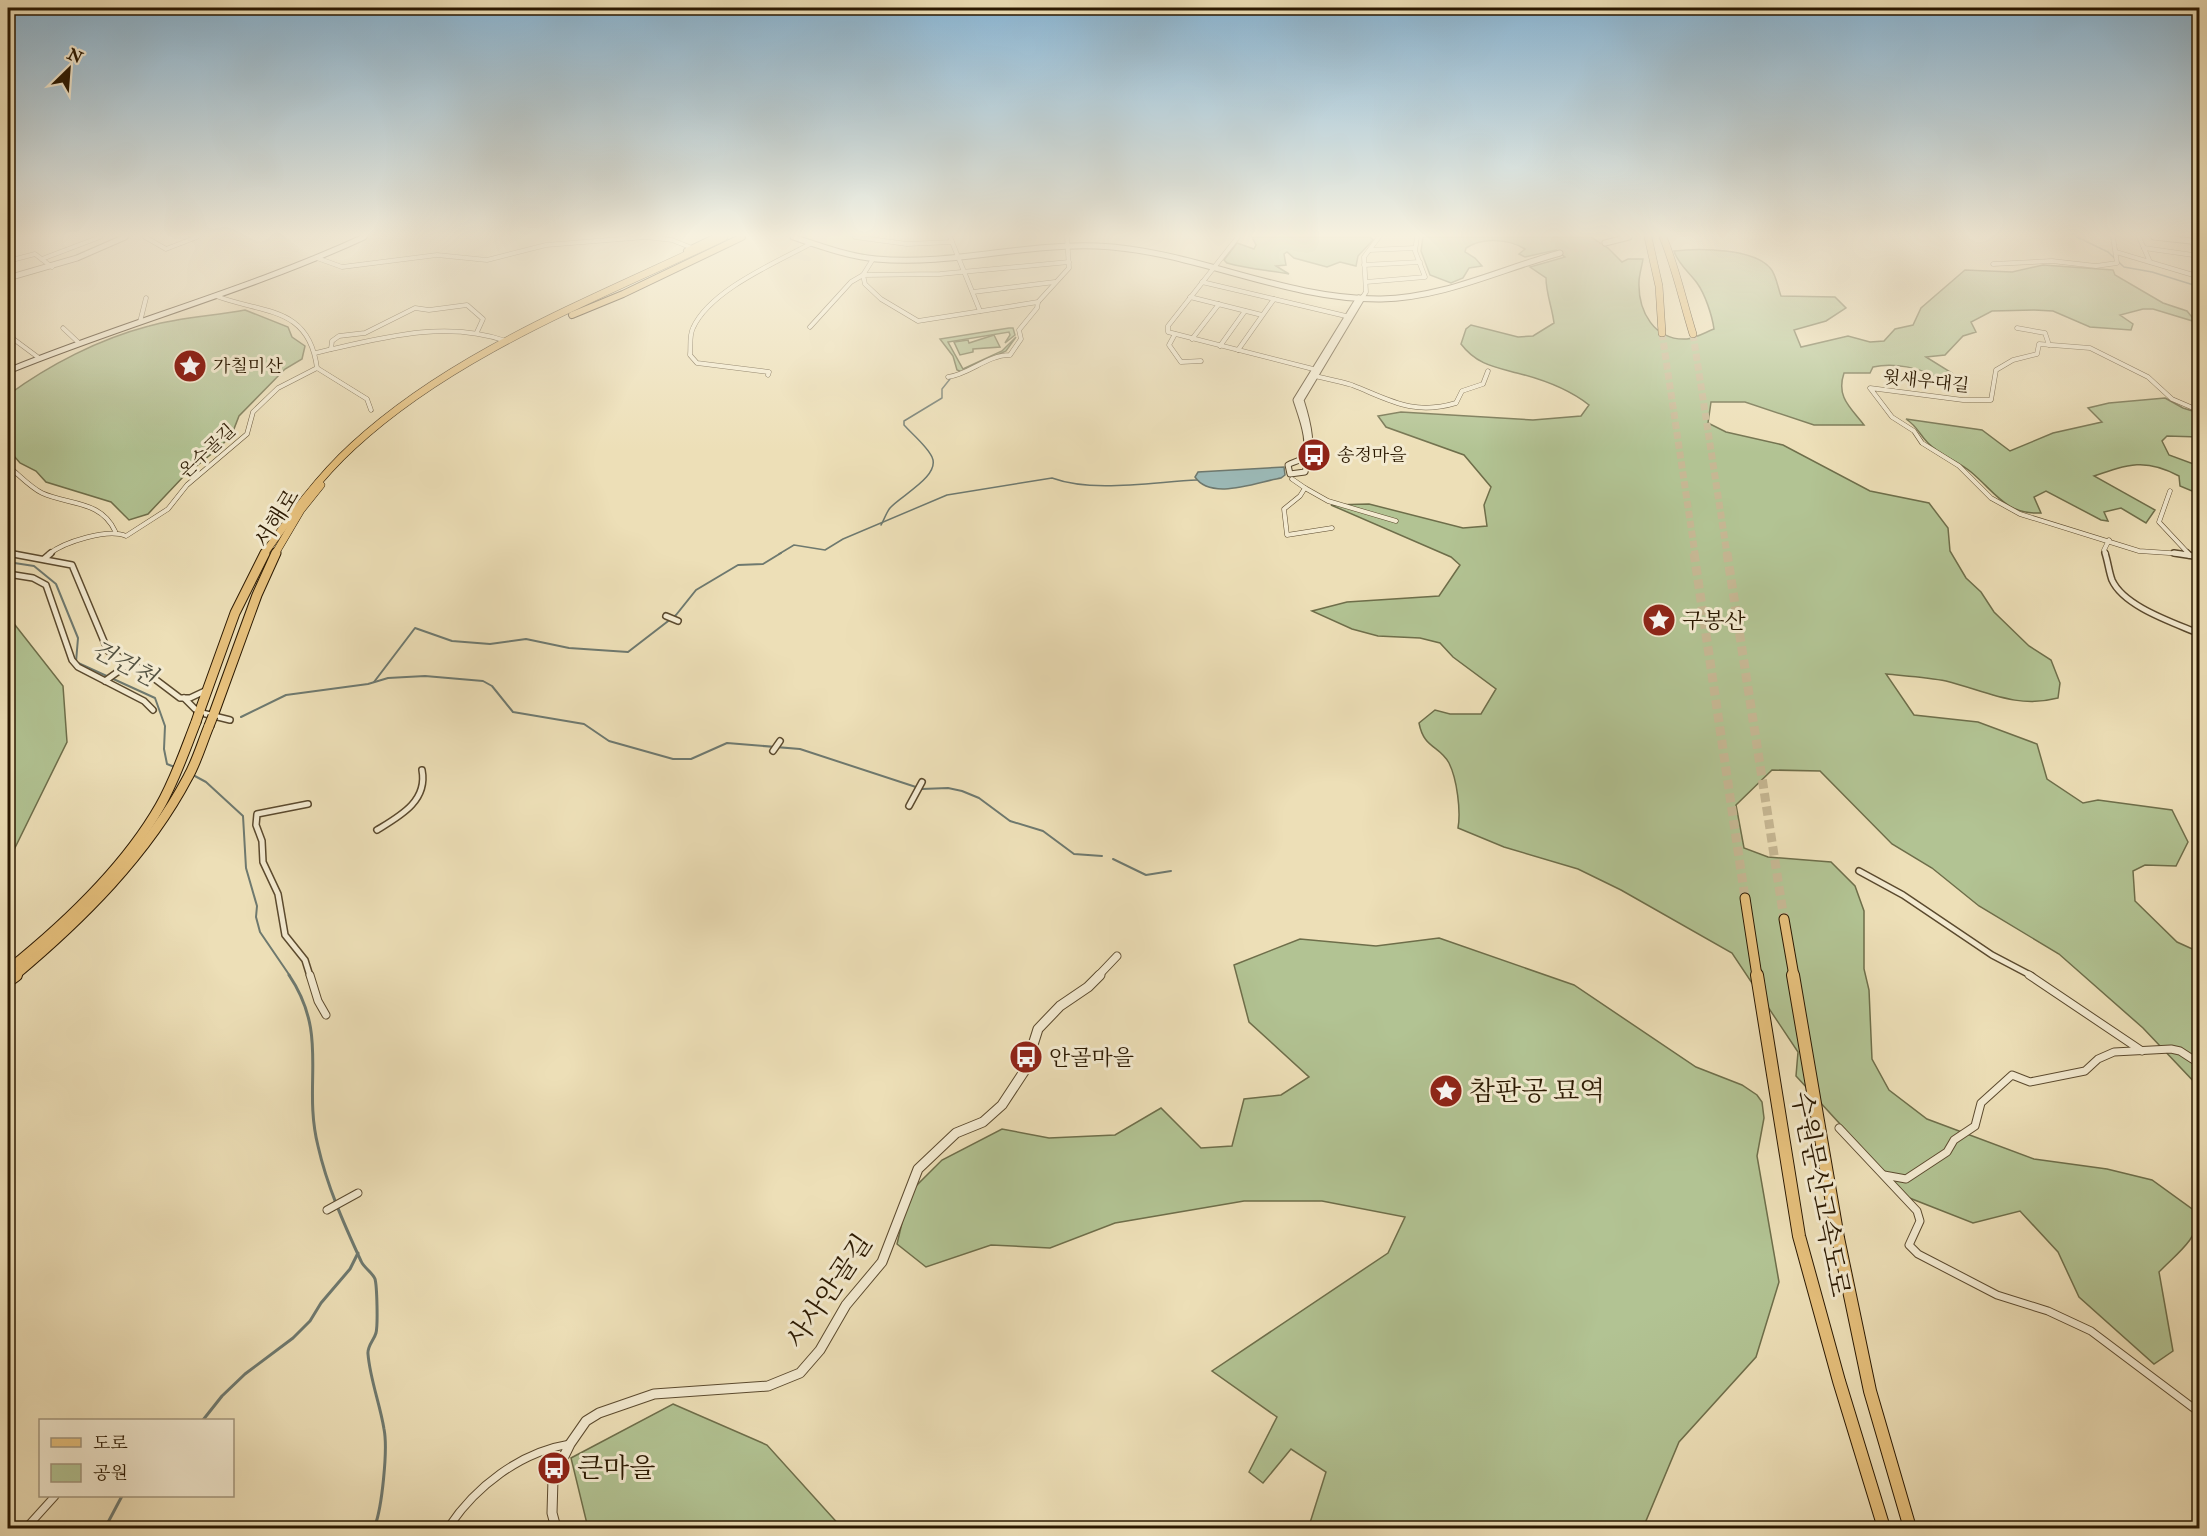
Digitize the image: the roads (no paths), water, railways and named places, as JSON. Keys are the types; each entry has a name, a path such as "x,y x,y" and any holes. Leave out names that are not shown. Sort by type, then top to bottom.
{"highway":[{"path":"573,312 580,309"},
{"path":"573,312 580,309"},
{"path":"1660,309 1662,333"},
{"path":"1686,309 1693,334"},
{"name":"서해로","path":"9,966 117,863 145,828 177,771 245,591 261,558 307,492 329,467 390,412 448,372 506,341 573,312"},
{"name":"서해로","path":"8,981 90,908 154,831 188,776 210,726 273,557 315,492 360,445 423,394 496,350 573,312"},
{"name":"수원문산고속도로","path":"1745,898 1799,1236 1839,1381 1884,1528"},
{"name":"수원문산고속도로","path":"1784,919 1845,1271 1870,1391 1910,1528"}],"main road":[{"path":"8,371 79,343 179,309"},
{"name":"서해로","path":"573,312 579,309"},
{"name":"서해로","path":"573,312 582,309"}],"street":[{"path":"140,322 143,309"},
{"path":"259,309 284,316 312,337 317,368 367,399 371,410"},
{"path":"331,349 332,341 339,336 365,333 415,309"},
{"path":"420,309 439,309"},
{"path":"470,309 483,319 477,332"},
{"path":"707,309 693,328 690,355 698,363 769,372 768,375"},
{"path":"810,327 827,309"},
{"path":"897,309 918,321 998,309"},
{"path":"948,377 961,375 1000,355 1010,355 1021,339 1019,330 1036,309"},
{"path":"1182,309 1167,329 1175,334 1316,372 1400,407 1433,410 1456,403 1462,391 1483,384 1488,371"},
{"path":"1192,339 1215,309"},
{"path":"1236,309 1262,315"},
{"path":"1238,350 1267,309"},
{"path":"1314,309 1349,317"},
{"path":"1316,372 1296,400 1305,427 1307,450 1301,458 1288,465 1290,474 1300,474 1308,465 1311,432 1301,400 1354,309"},
{"path":"1220,346 1245,311"},
{"path":"63,328 79,343"},
{"path":"2016,328 2045,333 2049,345 2097,351 2148,377 2172,399 2199,411"},
{"path":"315,352 410,332 477,332 506,341"},
{"path":"1175,334 1169,345 1180,362 1202,361"},
{"path":"8,336 39,358"},
{"name":"윗새우대길","path":"2049,345 2039,344 2037,354 2013,360 1996,370 1991,400 1963,400 1870,388 1892,417 1914,431 1922,443 1959,466 1992,498 2020,514 2139,551 2199,557"},
{"name":"온수골길","path":"44,559 54,549 73,540 114,531 126,536 168,508 187,485 247,434 253,412 278,388 317,368"},
{"path":"8,466 25,477 29,485 40,492 87,506 104,514 112,523 114,531"},
{"path":"1292,479 1328,501 1396,521"},
{"path":"1305,488 1300,496 1284,509 1287,535 1332,528"},
{"path":"2170,491 2159,522 2189,555"},
{"path":"2109,540 2103,550 2108,557 2113,583 2141,608 2199,634"},
{"path":"8,553 72,565 108,651 130,663 180,698 190,698 208,689"},
{"path":"8,574 33,578 46,585 72,660 84,672 144,701 153,710"},
{"path":"666,616 678,621"},
{"path":"105,681 130,663"},
{"path":"184,698 190,709 230,720"},
{"path":"773,751 780,741"},
{"path":"377,830 396,819 424,792 426,781 422,770"},
{"path":"909,806 922,782"},
{"path":"309,804 291,810 268,809 257,814 256,825 262,841 263,862 278,894 285,935 306,960 318,1001 326,1015"},
{"path":"1859,871 1903,895 1992,955 2024,971 2144,1052"},
{"name":"사사안골길","path":"556,1528 552,1513 554,1479 570,1444 586,1421 599,1413 654,1394 768,1386 800,1373 820,1350 846,1305 882,1262 918,1168 956,1133 983,1122 1002,1105 1025,1070 1038,1029 1060,1006 1088,987 1117,956"},
{"path":"1882,1175 1906,1179 1947,1152 1954,1140 1975,1126 1981,1103 2012,1075 2030,1082 2085,1071 2098,1059 2114,1052 2171,1049 2181,1051 2198,1061"},
{"path":"1839,1128 1917,1211 1920,1221 1909,1245 1918,1254 1997,1295 2048,1311 2091,1332 2199,1413"},
{"path":"327,1210 358,1193"},
{"path":"448,1528 466,1501 496,1474 555,1446 570,1444"},
{"path":"26,1528 54,1497"}],"water":[{"path":"1284,467 1285,475 1281,478 1235,488 1212,488 1202,484 1195,477 1198,472"}],"waterway":[{"path":"882,522 890,508 925,478 933,464 930,453 904,425 904,421 942,398 942,389 950,379"},
{"path":"882,522 947,495 1052,478 1104,486 1197,480"},
{"path":"779,554 794,545 825,550 843,539 882,522"},
{"path":"374,682 415,628 452,641 490,644 526,639 569,648 628,652 676,615 696,590 738,565 763,564 781,553"},
{"name":"건건천","path":"8,562 34,566 56,584 78,638 76,662 155,698 165,726 164,749 167,764 177,768"},
{"path":"241,717 286,695 368,684 388,678 425,676 483,681 492,686 513,712 584,724 609,741 673,759 691,759 727,743 800,749 922,789 948,788 962,791 979,798 1010,821 1043,831 1074,854 1102,856"},
{"path":"193,775 206,782 243,816 246,868 257,906 256,917 260,932 290,976"},
{"path":"1113,859 1146,875 1171,871"},
{"path":"289,975 309,1018 313,1059 312,1101 318,1146 331,1190 358,1254"},
{"path":"204,1419 222,1396 245,1374 293,1338 310,1321 321,1303 350,1269 358,1254"},
{"path":"358,1254 376,1283 377,1329 368,1354 384,1429 385,1464 382,1494 374,1528"},
{"path":"105,1528 121,1497"}],"tunnel":[{"path":"1662,333 1695,554"},
{"path":"1693,334 1727,554"},
{"path":"1694,553 1745,898"},
{"path":"1727,553 1784,919"}],"place":[{"name":"가칠미산","path":"190,366"},
{"name":"송정마을","path":"1314,455"},
{"name":"구봉산","path":"1659,620"},
{"name":"안골마을","path":"1026,1057"},
{"name":"참판공 묘역","path":"1446,1091"},
{"name":"큰마을","path":"554,1468"}]}
